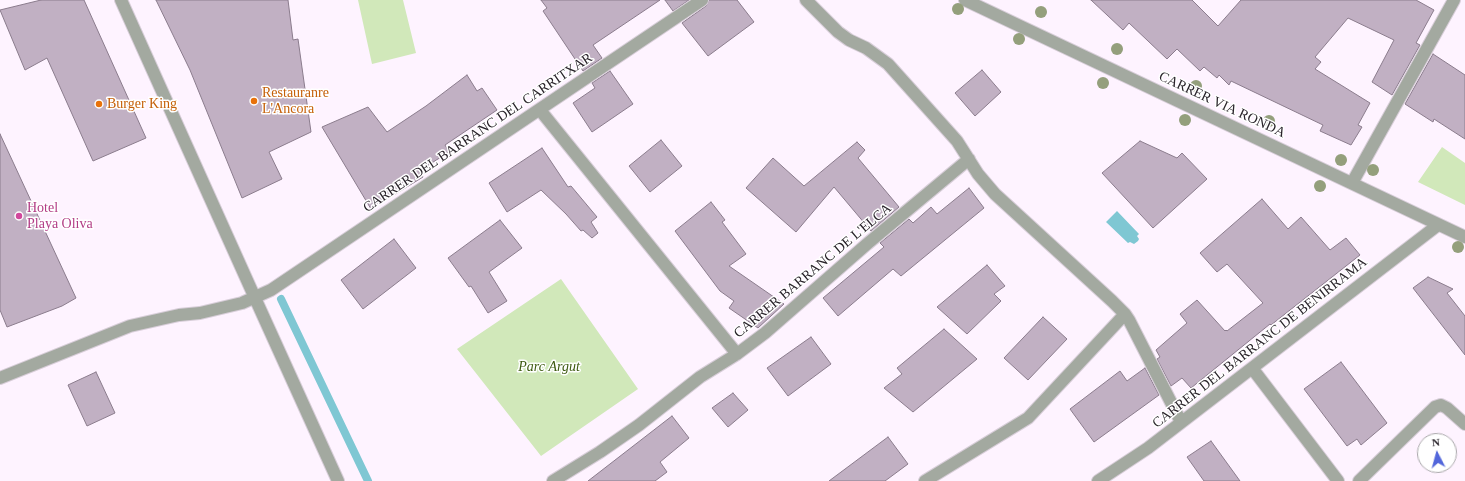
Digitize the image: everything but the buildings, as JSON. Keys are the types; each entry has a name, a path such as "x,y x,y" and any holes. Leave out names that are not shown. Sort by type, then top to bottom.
{"street":[{"path":"121,0 338,481"},
{"name":"CARRER DEL BARRANC DEL CARRITXAR","path":"0,378 130,326 179,315 200,313 228,307 255,298 271,290 702,0"},
{"path":"806,0 838,32 849,40 866,48 888,64 957,141 978,174 995,194 1125,314 1181,422"},
{"name":"CARRER VIA RONDA","path":"965,0 1465,237"},
{"path":"1352,183 1454,0"},
{"path":"540,110 737,354"},
{"name":"CARRER BARRANC DE L'ELCA","path":"553,481 600,452 639,425 705,373 737,354 765,333 867,244 969,159"},
{"name":"CARRER DEL BARRANC DE BENIRRAMA","path":"1098,481 1148,448 1438,225"},
{"path":"925,481 1028,418 1125,314"},
{"path":"1252,368 1338,481"},
{"path":"1359,481 1435,407 1441,405 1447,408 1465,424"}],"green space":[{"path":"358,0 403,0 416,53 372,64"},
{"path":"1442,147 1465,163 1465,205 1418,182"},
{"name":"Parc Argut","path":"561,279 638,389 541,456 457,349"}],"water":[{"path":"1117,211 1139,234 1137,236 1139,239 1138,241 1134,244 1130,242 1128,243 1106,222"}],"waterway":[{"path":"281,299 368,481"}],"place":[{"name":"Restauranre L'Ancora","path":"254,101"},
{"name":"Burger King","path":"99,104"},
{"name":"Hotel Playa Oliva","path":"19,216"}]}
